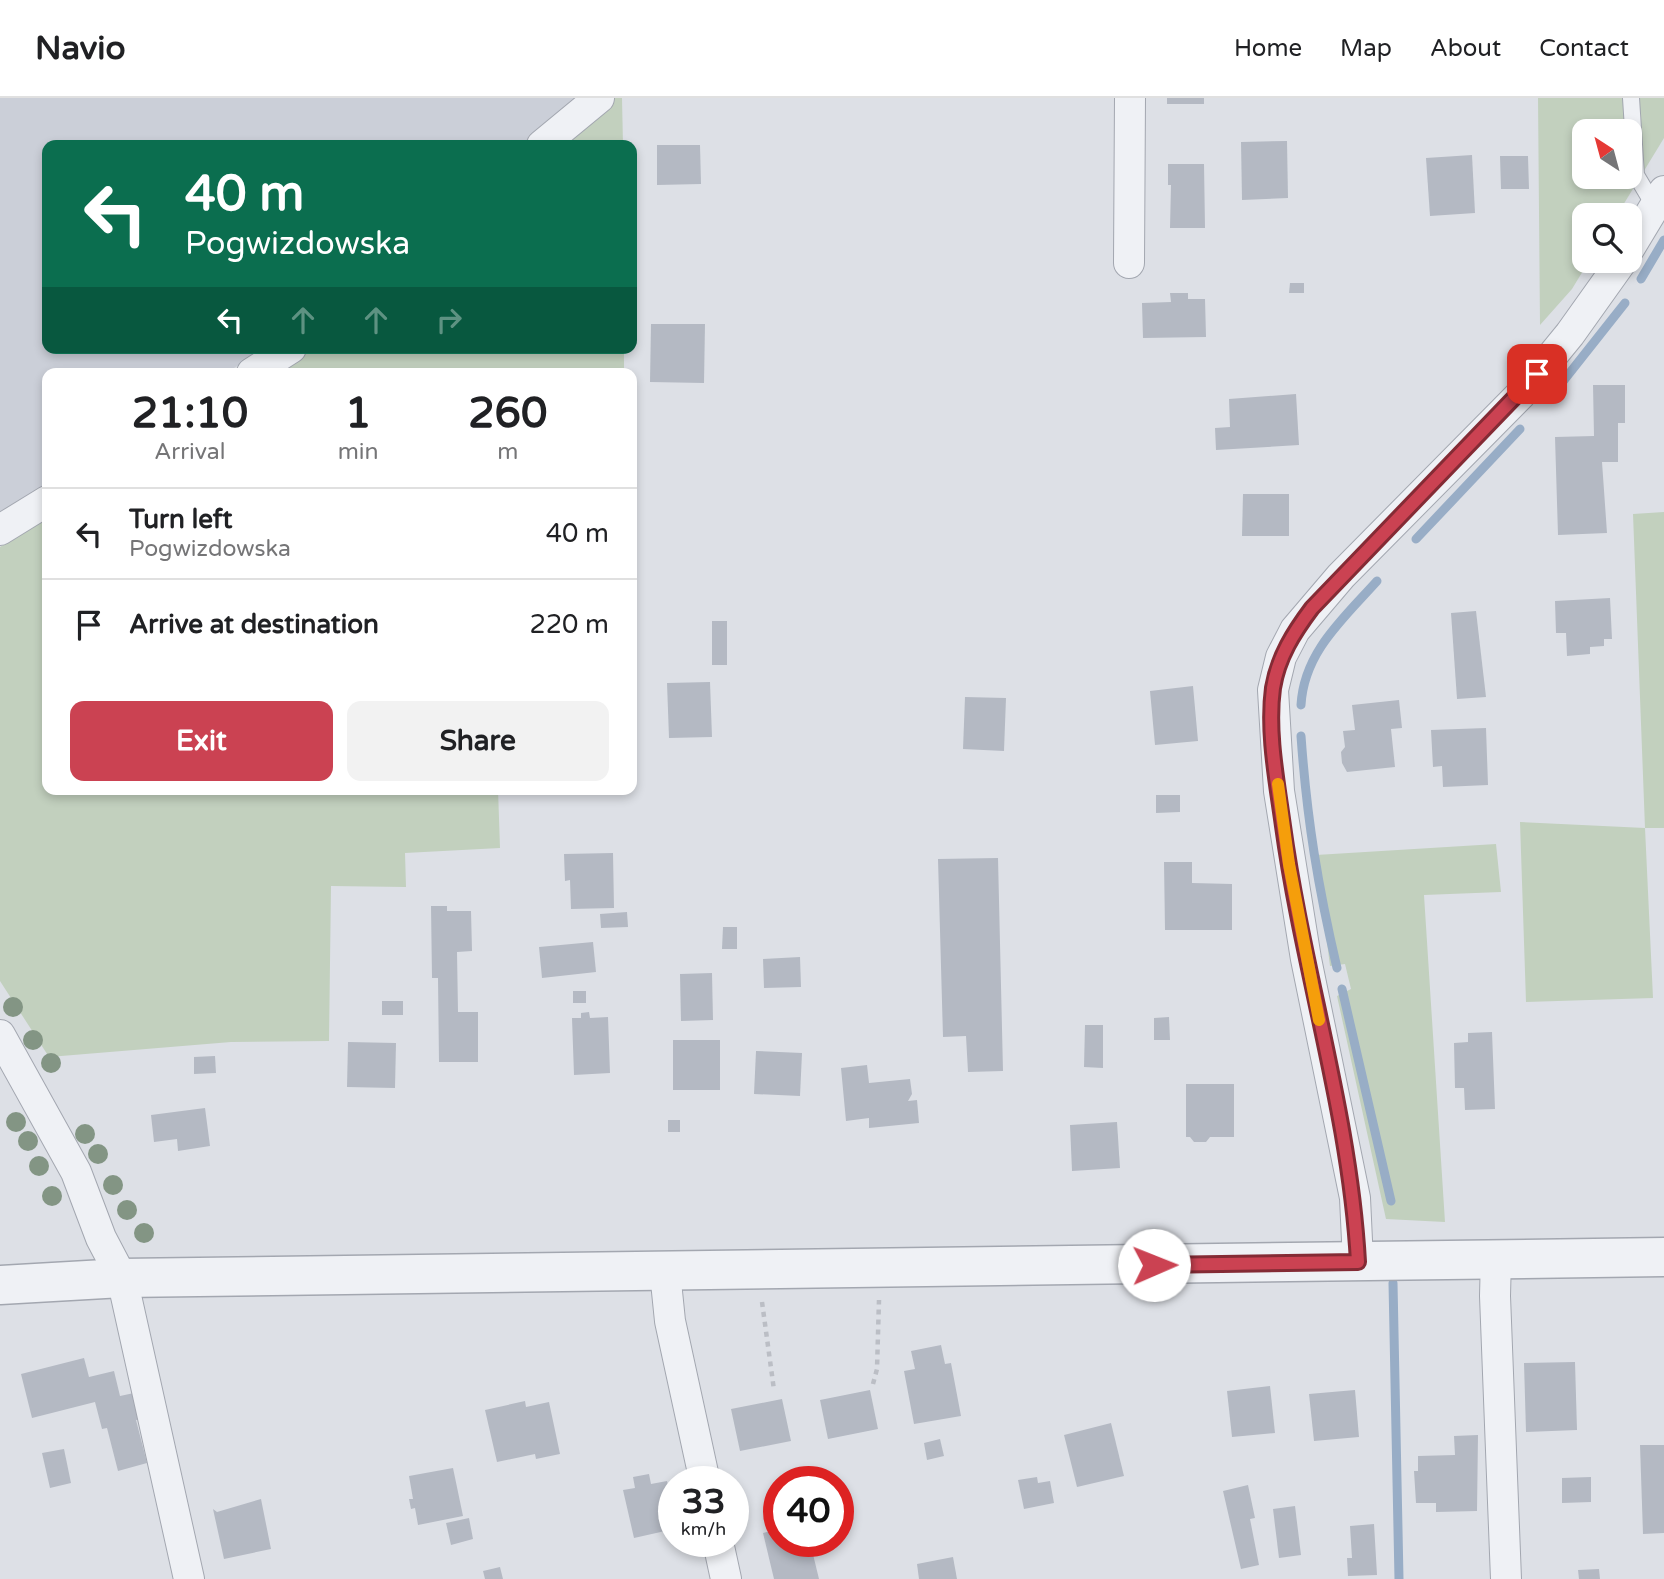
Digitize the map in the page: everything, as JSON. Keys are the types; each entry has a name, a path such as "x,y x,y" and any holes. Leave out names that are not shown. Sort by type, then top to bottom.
{"street":[{"path":"548,140 599,98"},
{"path":"1129,263 1130,98"},
{"path":"1642,227 1659,199"},
{"path":"1358,1262 1355,1198 1306,959 1279,791 1273,690 1281,657 1295,631 1327,592 1520,395 1570,334 1613,273"},
{"path":"261,368 283,354"},
{"path":"0,530 42,504"},
{"path":"0,1035 76,1172 101,1238 122,1278 189,1579"},
{"path":"1496,1257 1498,1401 1506,1579"},
{"path":"0,1285 122,1278 1358,1262 1496,1257 1664,1257"},
{"path":"664,1272 670,1321 702,1466"},
{"path":"721,1557 726,1579"}],"lane":[{"path":"1631,98 1636,175 1659,199"}],"path":[{"path":"873,1384 877,1369 880,1303 874,1268"},
{"path":"755,1271 774,1390"}],"shaded area":[{"path":"0,98 580,98 528,140 42,140 42,354 256,354 234,368 42,368 42,486 0,512"}],"green space":[{"path":"611,98 622,98 623,140 561,140"},
{"path":"1538,98 1664,98 1664,138 1642,174 1642,119 1572,119 1572,189 1633,189 1624,203 1572,203 1572,273 1582,273 1572,289 1540,325"},
{"path":"304,354 624,354 624,368 285,368"},
{"path":"1664,512 1664,828 1645,828 1633,514"},
{"path":"42,520 42,795 498,795 500,848 405,853 406,887 331,886 329,1041 231,1042 49,1057 0,981 0,547"},
{"path":"1520,822 1645,828 1653,998 1526,1002"},
{"path":"1496,844 1501,892 1424,895 1445,1222 1386,1219 1337,996 1351,989 1345,964 1330,966 1316,855"}],"building":[{"path":"1167,98 1204,98 1204,104 1167,104"},
{"path":"1287,141 1288,198 1242,200 1241,142"},
{"path":"657,145 700,145 701,184 657,185"},
{"path":"1472,155 1475,213 1430,216 1426,158"},
{"path":"1500,156 1528,156 1529,189 1501,189"},
{"path":"1168,164 1204,164 1205,228 1170,228 1171,185 1168,185"},
{"path":"1290,283 1304,283 1304,293 1289,293"},
{"path":"1170,293 1188,293 1188,299 1205,299 1206,337 1143,338 1142,303 1171,302"},
{"path":"651,324 705,324 704,383 650,382"},
{"path":"1593,385 1625,385 1625,423 1618,423 1618,462 1602,462 1607,533 1558,535 1555,437 1594,436"},
{"path":"1296,394 1299,445 1216,450 1215,428 1230,427 1229,399"},
{"path":"1243,494 1289,494 1289,536 1242,536"},
{"path":"1610,598 1612,639 1604,639 1604,646 1590,647 1590,654 1567,656 1566,633 1556,633 1555,601"},
{"path":"1476,611 1486,697 1457,699 1451,613"},
{"path":"712,621 727,621 727,665 712,665"},
{"path":"710,682 712,737 669,738 667,683"},
{"path":"1193,686 1198,741 1155,745 1150,691"},
{"path":"965,697 1006,698 1004,751 963,749"},
{"path":"1399,700 1402,728 1391,729 1395,767 1347,772 1342,763 1341,752 1345,747 1343,731 1355,730 1352,705"},
{"path":"1486,728 1488,785 1443,787 1442,766 1433,767 1431,730"},
{"path":"1156,795 1180,795 1180,812 1156,813"},
{"path":"613,853 614,908 571,909 570,880 565,881 564,854"},
{"path":"998,858 1003,1071 968,1072 966,1036 943,1037 938,859"},
{"path":"1164,862 1192,862 1192,883 1232,884 1232,930 1165,930"},
{"path":"431,906 447,906 447,911 471,911 472,951 457,952 458,1012 478,1012 478,1062 439,1062 438,978 432,978"},
{"path":"627,912 628,927 601,928 600,914"},
{"path":"723,927 737,927 737,949 722,949"},
{"path":"593,942 596,972 542,978 539,947"},
{"path":"800,957 801,987 764,988 763,959"},
{"path":"712,973 713,1020 681,1021 680,974"},
{"path":"573,991 586,991 586,1003 573,1003"},
{"path":"382,1001 403,1001 403,1015 382,1015"},
{"path":"589,1012 590,1018 608,1017 610,1073 574,1075 572,1018 581,1018 581,1013"},
{"path":"1169,1017 1170,1040 1154,1040 1154,1018"},
{"path":"1085,1025 1103,1025 1103,1068 1084,1067"},
{"path":"1492,1032 1495,1109 1465,1110 1464,1088 1455,1088 1454,1043 1468,1042 1468,1033"},
{"path":"673,1040 720,1040 720,1090 673,1090"},
{"path":"348,1042 396,1043 395,1088 347,1087"},
{"path":"756,1051 802,1053 800,1096 754,1094"},
{"path":"215,1056 216,1073 194,1074 194,1057"},
{"path":"867,1065 869,1083 910,1079 912,1094 908,1101 917,1100 919,1123 869,1128 869,1118 846,1121 841,1068"},
{"path":"1186,1084 1234,1084 1234,1137 1210,1137 1206,1142 1194,1142 1190,1137 1186,1137"},
{"path":"205,1108 210,1146 178,1151 177,1139 154,1142 151,1115"},
{"path":"668,1120 680,1120 680,1132 668,1132"},
{"path":"1117,1122 1120,1168 1072,1171 1070,1125"},
{"path":"941,1345 945,1364 951,1363 961,1416 914,1424 904,1371 915,1369 911,1351"},
{"path":"84,1358 89,1377 114,1371 120,1396 134,1393 141,1419 136,1420 147,1463 118,1471 107,1428 102,1429 95,1402 32,1418 21,1374"},
{"path":"1575,1362 1577,1430 1526,1432 1524,1363"},
{"path":"1270,1386 1275,1433 1232,1437 1227,1391"},
{"path":"870,1390 878,1429 828,1439 820,1400"},
{"path":"1355,1390 1359,1437 1314,1441 1309,1394"},
{"path":"782,1399 791,1441 740,1451 731,1409"},
{"path":"525,1401 526,1407 549,1402 560,1454 536,1459 535,1454 497,1462 485,1410"},
{"path":"1111,1423 1124,1476 1077,1487 1064,1435"},
{"path":"1478,1435 1477,1511 1436,1512 1436,1503 1416,1503 1414,1471 1418,1471 1418,1456 1455,1455 1454,1436"},
{"path":"940,1439 944,1456 927,1460 924,1443"},
{"path":"1640,1445 1664,1445 1664,1533 1643,1534"},
{"path":"64,1449 71,1483 50,1488 42,1453"},
{"path":"453,1468 463,1516 418,1525 415,1508 411,1509 409,1499 413,1499 409,1476"},
{"path":"649,1474 651,1484 658,1483 658,1533 634,1538 623,1490 635,1488 633,1477"},
{"path":"1037,1477 1038,1483 1050,1481 1054,1503 1024,1509 1018,1480"},
{"path":"1591,1477 1591,1502 1562,1503 1562,1478"},
{"path":"1248,1485 1255,1518 1250,1519 1259,1565 1241,1569 1223,1491"},
{"path":"261,1499 271,1549 224,1559 213,1509 217,1512"},
{"path":"1295,1506 1301,1555 1279,1558 1273,1509"},
{"path":"469,1518 473,1539 451,1545 446,1523"},
{"path":"1374,1524 1377,1575 1348,1576 1347,1558 1352,1558 1350,1526"},
{"path":"769,1557 814,1557 819,1579 774,1579"},
{"path":"953,1557 957,1579 919,1579 917,1564"},
{"path":"500,1567 503,1579 485,1579 483,1571"},
{"path":"1599,1569 1600,1579 1579,1579 1578,1570"}],"waterway":[{"path":"1641,279 1664,240"},
{"path":"1553,394 1625,303"},
{"path":"1416,539 1520,429"},
{"path":"1301,705 1309,669 1317,652 1377,581"},
{"path":"1301,736 1314,853 1337,968"},
{"path":"1342,989 1391,1201"},
{"path":"1393,1283 1399,1579"}],"slow traffic":[{"path":"1278,784 1289,864 1319,1020"}],"route":[{"path":"1154,1265 1358,1262 1355,1198 1347,1149 1306,959 1289,864 1274,756 1273,690 1281,657 1312,608 1520,395 1537,374"}]}
